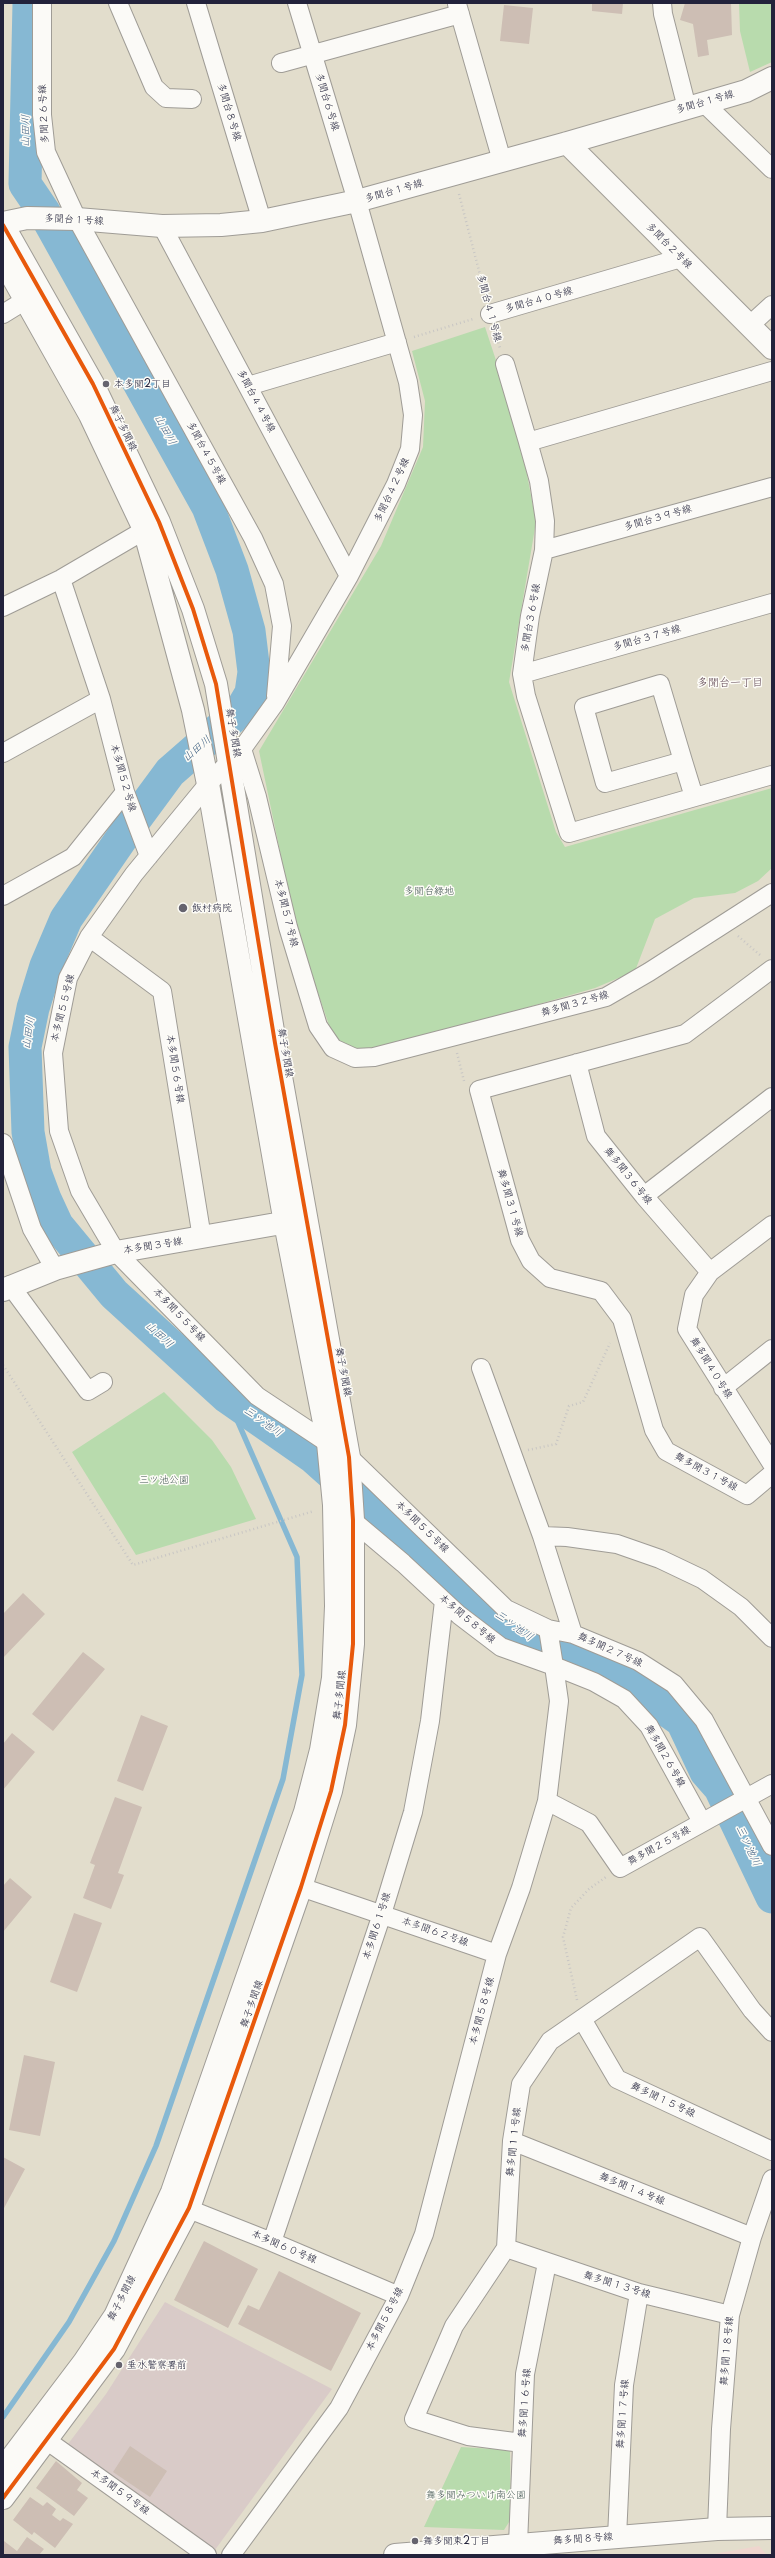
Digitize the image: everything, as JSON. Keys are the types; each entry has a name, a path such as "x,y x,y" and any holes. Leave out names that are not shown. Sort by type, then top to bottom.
{"street":[{"name":"多聞２６号線","path":"42,3 42,115 46,152 77,218"},
{"path":"118,3 154,88 166,98 192,99"},
{"name":"多聞台８号線","path":"196,3 262,221"},
{"name":"多聞台６号線","path":"298,3 357,201"},
{"path":"662,3 662,14 695,105 772,169"},
{"path":"281,63 458,9 502,161"},
{"name":"多聞台１号線","path":"3,224 27,218 77,218 162,226 221,226 262,221 357,201 567,143 746,91 772,78"},
{"name":"多聞台２号線","path":"567,143 772,348"},
{"name":"多聞台４２号線","path":"236,754 275,703 349,576 396,484 410,449 413,415 408,382 357,201"},
{"name":"多聞台４５号線","path":"77,218 253,538 274,584 282,626 275,703"},
{"name":"舞子多聞線","path":"3,224 34,295"},
{"name":"多聞台４４号線","path":"162,226 349,576"},
{"name":"多聞台４０号線","path":"490,314 681,258"},
{"name":"舞子多聞線","path":"3,260 34,295 93,384 152,526 193,609 236,754 275,1043 308,1218 321,1306 334,1368 349,1457 353,1520 353,1644 345,1725 331,1791 291,1884 168,2202 115,2316 40,2435 3,2498"},
{"path":"3,314 34,295"},
{"path":"749,326 772,305"},
{"path":"248,386 396,342"},
{"path":"505,364 528,442 772,371"},
{"name":"多聞台３６号線","path":"528,442 539,481 545,521 544,550 530,616 522,674 526,696 568,833 772,775"},
{"name":"多聞台３９号線","path":"544,550 772,487"},
{"path":"3,607 61,579 152,526"},
{"name":"舞子多聞線","path":"3,2469 40,2435 122,2338 189,2208 291,1884 307,1804 320,1750 333,1678 336,1606 334,1505 328,1443 285,1223 208,784 152,526"},
{"name":"本多聞５２号線","path":"61,579 101,699 125,792 149,856"},
{"name":"多聞台３７号線","path":"522,674 772,603"},
{"path":"683,761 605,783 584,706 660,684 694,797"},
{"path":"3,753 101,699"},
{"path":"149,856 208,784 236,754"},
{"name":"本多聞５７号線","path":"236,754 257,797 288,928 318,1026 333,1048 355,1058"},
{"path":"3,896 73,857 125,792"},
{"name":"本多聞５５号線","path":"149,856 89,937 68,978 53,1053 59,1131 80,1191 116,1252 257,1396 349,1457 506,1609 548,1629 573,1634"},
{"name":"舞多聞３２号線","path":"355,1058 374,1057 606,997 772,893"},
{"name":"本多聞５６号線","path":"89,937 162,991 202,1238"},
{"name":"舞多聞３１号線","path":"769,965 685,1034 479,1090 520,1240 531,1261 550,1278 601,1291 622,1319 654,1430 666,1450 747,1495 772,1474"},
{"name":"舞多聞３６号線","path":"577,1063 596,1136 644,1196 710,1272"},
{"path":"644,1196 772,1097"},
{"path":"3,1143 32,1229 55,1269"},
{"name":"本多聞３号線","path":"7,1288 55,1269 116,1252 202,1238 308,1218"},
{"name":"舞多聞４０号線","path":"772,1225 710,1272 694,1294 687,1329 772,1464"},
{"path":"7,1288 83,1395 103,1382"},
{"path":"723,1388 772,1349"},
{"name":"舞多聞２７号線","path":"481,1368 542,1536 573,1634 638,1662 674,1684 704,1720 772,1846"},
{"name":"本多聞５８号線","path":"231,2555 339,2408 399,2296 424,2234 497,1954 521,1888 547,1800 559,1701 554,1666 501,1647 444,1601 334,1505"},
{"path":"542,1536 567,1537 617,1544 660,1559 702,1579 741,1606 772,1638"},
{"name":"本多聞６１号線","path":"272,2242 382,1914 413,1812 430,1721 444,1601"},
{"path":"548,1629 554,1666"},
{"name":"舞多聞２６号線","path":"554,1666 594,1682 624,1699 649,1726 702,1822"},
{"name":"舞多聞２５号線","path":"547,1800 589,1823 620,1868 772,1784"},
{"name":"本多聞６２号線","path":"291,1884 497,1954"},
{"name":"舞多聞１１号線","path":"506,2248 512,2141 521,2084 550,2041 700,1937 752,2010 772,2032"},
{"name":"舞多聞１５号線","path":"582,2019 617,2079 772,2151"},
{"name":"舞多聞１４号線","path":"512,2141 752,2237"},
{"name":"舞多聞１８号線","path":"717,2529 721,2429 730,2315 752,2237 772,2179"},
{"name":"本多聞６０号線","path":"168,2202 189,2208 399,2296"},
{"path":"506,2248 454,2326 414,2418 468,2436 522,2443"},
{"name":"舞多聞１３号線","path":"506,2248 639,2293 730,2315"},
{"name":"舞多聞１６号線","path":"518,2544 525,2374 547,2263"},
{"name":"舞多聞１７号線","path":"617,2537 624,2385 639,2293"},
{"name":"本多聞５９号線","path":"40,2435 207,2555"},
{"name":"舞多聞８号線","path":"395,2555 717,2529 772,2528"}],"path":[{"path":"396,342 490,314"},
{"path":"725,923 769,965"},
{"path":"452,1037 465,1085"},
{"path":"512,1454 556,1444 569,1406 583,1402 622,1319"},
{"path":"3,1365 133,1565 298,1516"},
{"path":"582,2019 563,1937 571,1908 589,1889 620,1868"}],"shaded area":[{"path":"165,2302 332,2389 212,2554 68,2444 106,2394"},
{"path":"759,2546 767,2555 708,2555"}],"green space":[{"path":"739,3 772,3 772,62 750,72 740,31"},
{"name":"多聞台緑地","path":"485,327 518,427 536,522 509,682 556,832 565,847 772,788 772,868 758,881 735,893 694,898 655,919 635,971 595,988 375,1051 351,1048 333,1037 296,928 259,751 381,546 423,447 425,401 412,351"},
{"name":"三ツ池公園","path":"164,1392 212,1440 231,1467 256,1519 136,1555 72,1452"},
{"name":"舞多聞みついけ南公園","path":"461,2447 510,2450 511,2519 504,2530 424,2527"}],"building":[{"path":"592,3 623,3 622,14 592,11"},
{"path":"685,3 731,3 732,35 707,40 709,55 698,57 693,24 680,20"},
{"path":"504,5 533,8 529,44 500,41"},
{"path":"23,1593 45,1614 3,1658 3,1614"},
{"path":"83,1652 105,1669 53,1731 32,1714"},
{"path":"141,1715 168,1726 143,1791 117,1781"},
{"path":"12,1733 35,1752 3,1790 3,1744"},
{"path":"115,1797 142,1807 118,1873 124,1875 111,1909 83,1898 95,1865 90,1863"},
{"path":"10,1878 32,1897 3,1932 3,1886"},
{"path":"74,1913 102,1923 77,1992 50,1982"},
{"path":"24,2055 55,2062 40,2136 9,2130"},
{"path":"3,2157 25,2169 3,2210"},
{"path":"204,2241 258,2269 228,2328 174,2300"},
{"path":"279,2271 361,2313 331,2371 238,2324 248,2305 259,2310"},
{"path":"130,2446 167,2471 150,2497 113,2472"},
{"path":"56,2461 82,2483 77,2490 88,2498 74,2516 36,2488"},
{"path":"30,2497 43,2506 47,2502 56,2509 52,2515 60,2521 63,2518 73,2524 55,2548 34,2532 32,2535 13,2520"},
{"path":"27,2537 44,2549 39,2555 3,2555 4,2541 17,2551"}],"waterway":[{"name":"山田川","path":"29,3 25,184 44,212 208,507 232,570 249,631 254,672 251,693 241,710 170,772 128,829 66,919 46,966 33,1008 25,1047 28,1132 35,1172 45,1199 57,1225 114,1294 227,1397 313,1457 451,1580 530,1640 610,1670 682,1721 706,1772 720,1788 772,1897"},
{"path":"3,2417 69,2322 114,2241 156,2146 283,1779 302,1675 297,1557 227,1397"}],"cycle path":[{"path":"3,225 93,384 159,522 193,609 216,684 275,1043 349,1457 353,1520 353,1644 345,1725 331,1791 301,1887 189,2208 114,2349 3,2498"}],"place":[{"name":"本多聞2丁目","path":"106,384"},
{"name":"飯村病院","path":"183,908"},
{"name":"垂水警察署前","path":"119,2365"},
{"name":"舞多聞東2丁目","path":"415,2541"}],"district":[{"name":"多聞台一丁目","path":"730,683"}],"water label":[{"name":"三ツ池川","path":"263,1422"},
{"name":"三ツ池川","path":"514,1626"},
{"name":"三ツ池川","path":"748,1846"}]}
